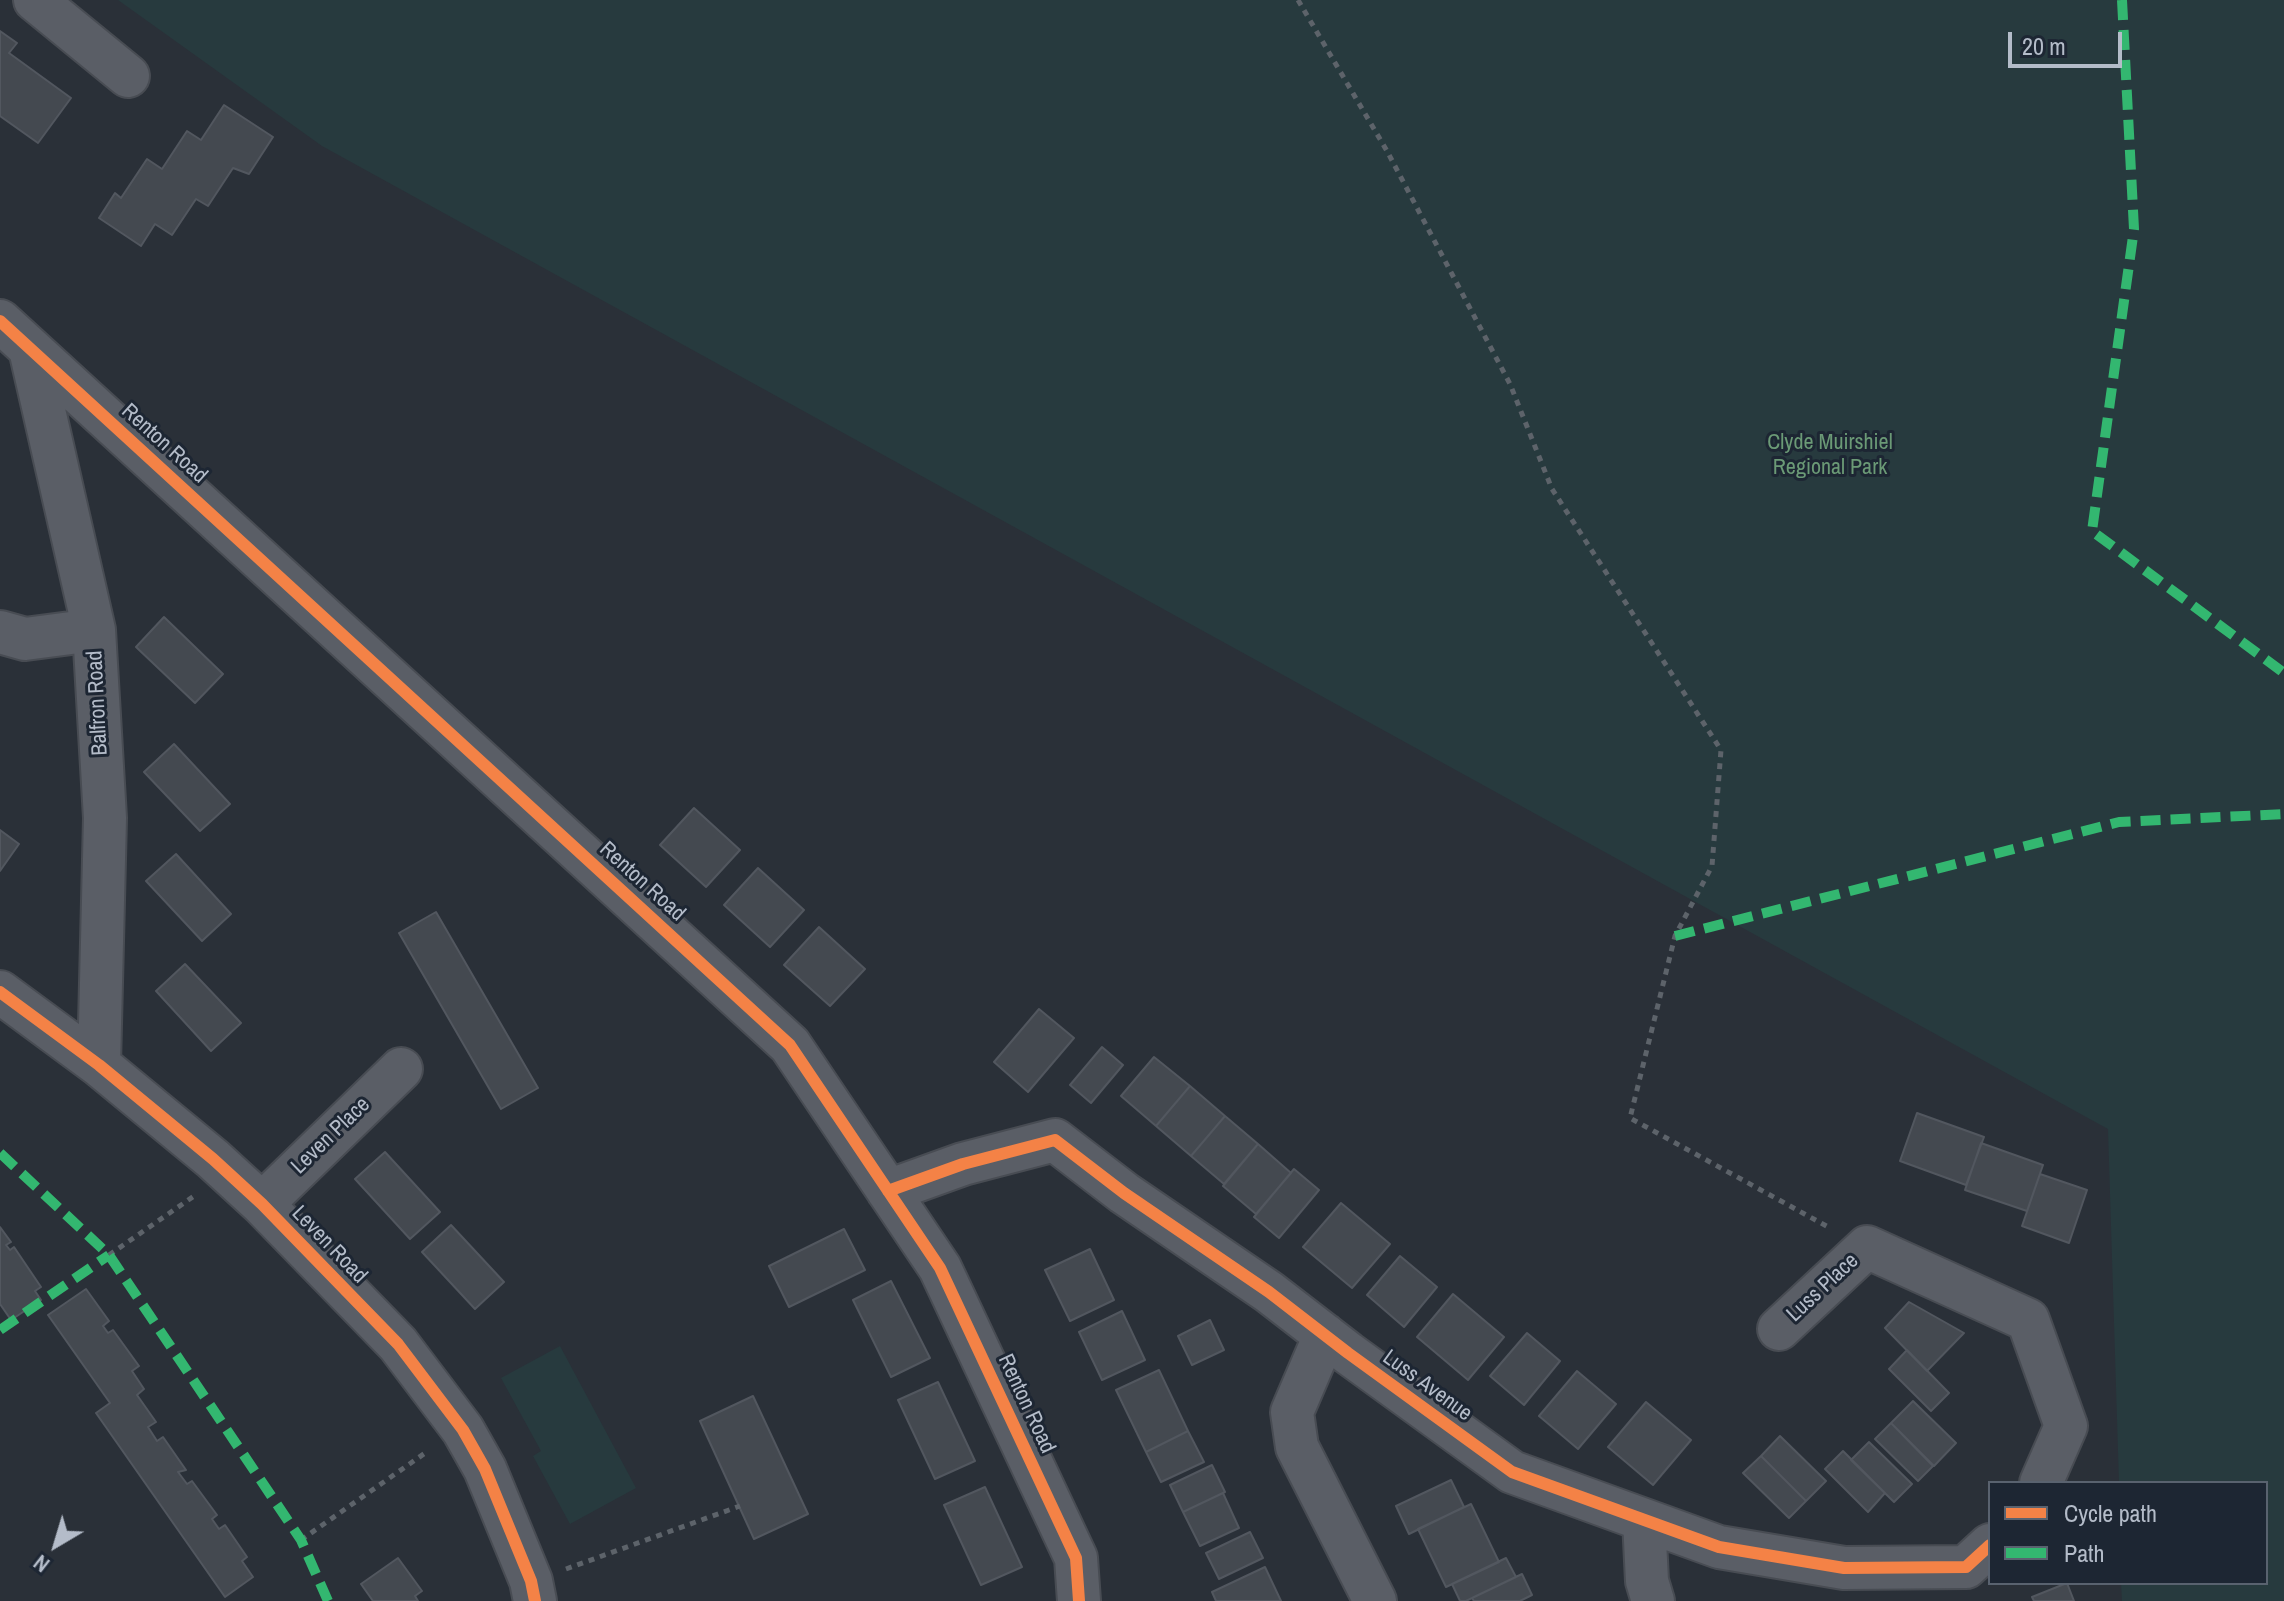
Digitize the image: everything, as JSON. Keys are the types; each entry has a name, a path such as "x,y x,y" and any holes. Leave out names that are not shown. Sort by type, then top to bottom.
{"street":[{"path":"35,0 128,76"},
{"name":"Renton Road","path":"0,321 790,1045 940,1268 1076,1558 1079,1601"},
{"name":"Balfron Road","path":"30,349 94,630 105,818 99,1065"},
{"path":"0,632 25,639 94,630"},
{"name":"Leven Road","path":"0,992 99,1065 227,1172 398,1344 461,1427 485,1469 533,1591"},
{"name":"Leven Place","path":"262,1204 401,1069"},
{"name":"Luss Avenue","path":"888,1191 963,1164 1055,1140 1124,1193 1269,1292 1512,1472 1719,1547 1844,1568 1966,1567 1988,1547"},
{"path":"1867,1247 2028,1320 2066,1426 2042,1481"},
{"name":"Luss Place","path":"1779,1329 1867,1247"},
{"path":"1325,1335 1292,1412 1297,1447 1375,1601"},
{"path":"1644,1520 1647,1581 1653,1601"},
{"path":"1076,1558 1106,1601"}],"path":[{"path":"1298,0 1387,151 1510,384 1552,489 1721,750 1712,866 1675,936 1630,1118 1867,1247"},
{"path":"109,1255 227,1172"},
{"path":"301,1540 461,1427"},
{"path":"533,1591 740,1506"}],"green space":[{"name":"Clyde Muirshiel Regional Park","path":"118,0 2284,0 2284,1601 2122,1601 2121,1585 2268,1585 2268,1481 2119,1481 2108,1129 322,146"},
{"path":"560,1346 636,1488 570,1524 533,1456 541,1451 501,1378"}],"building":[{"path":"0,31 17,43 9,53 71,98 38,143 0,116"},
{"path":"224,105 273,137 249,174 233,168 208,206 196,199 172,235 155,224 141,246 99,218 115,193 121,198 147,159 162,169 187,131 201,140"},
{"path":"164,617 223,674 195,703 136,647"},
{"path":"174,744 230,804 200,831 144,772"},
{"path":"694,808 740,850 706,887 660,845"},
{"path":"0,830 19,844 0,871"},
{"path":"176,854 231,914 202,941 146,881"},
{"path":"758,868 804,910 770,947 724,905"},
{"path":"436,912 538,1088 501,1109 399,933"},
{"path":"819,927 865,969 830,1006 784,965"},
{"path":"185,964 241,1023 211,1051 156,991"},
{"path":"1039,1009 1074,1038 1028,1092 994,1062"},
{"path":"1102,1047 1123,1065 1091,1103 1070,1085"},
{"path":"1154,1057 1190,1086 1156,1126 1121,1096"},
{"path":"1190,1086 1225,1116 1191,1156 1156,1126"},
{"path":"1917,1113 1984,1137 1966,1185 1900,1161"},
{"path":"1225,1116 1258,1144 1224,1184 1191,1156"},
{"path":"1981,1143 2043,1165 2027,1211 1965,1190"},
{"path":"1258,1144 1291,1173 1256,1214 1223,1186"},
{"path":"385,1152 440,1212 410,1239 355,1179"},
{"path":"1294,1169 1319,1190 1279,1238 1254,1217"},
{"path":"2040,1174 2087,1190 2069,1243 2022,1226"},
{"path":"1341,1203 1390,1244 1352,1288 1303,1247"},
{"path":"451,1225 504,1282 475,1309 422,1252"},
{"path":"0,1227 11,1242 6,1245 10,1250 14,1247 41,1287 35,1291 41,1300 11,1320 0,1304"},
{"path":"844,1229 865,1270 789,1307 769,1266"},
{"path":"1090,1249 1114,1300 1070,1321 1045,1270"},
{"path":"1400,1256 1437,1287 1404,1327 1367,1295"},
{"path":"891,1281 930,1358 891,1377 853,1300"},
{"path":"86,1289 109,1321 103,1326 108,1333 113,1330 139,1366 132,1371 144,1389 137,1395 156,1422 148,1427 157,1441 163,1437 186,1470 178,1472 187,1484 192,1481 217,1515 212,1519 219,1529 225,1525 247,1557 242,1561 253,1577 225,1597 96,1413 110,1403 48,1315"},
{"path":"1453,1294 1504,1337 1468,1380 1417,1337"},
{"path":"1909,1302 1964,1333 1927,1371 1885,1328"},
{"path":"1122,1311 1145,1360 1102,1380 1079,1332"},
{"path":"1210,1320 1224,1350 1192,1365 1178,1336"},
{"path":"1527,1333 1560,1361 1524,1405 1490,1376"},
{"path":"1907,1350 1949,1393 1931,1411 1889,1369"},
{"path":"1159,1370 1188,1431 1146,1452 1116,1390"},
{"path":"1577,1371 1616,1404 1578,1449 1539,1416"},
{"path":"938,1382 975,1461 935,1479 898,1400"},
{"path":"753,1396 808,1514 754,1539 700,1421"},
{"path":"1913,1401 1956,1443 1934,1466 1891,1423"},
{"path":"1646,1402 1691,1440 1653,1485 1608,1447"},
{"path":"1891,1423 1933,1466 1918,1481 1875,1439"},
{"path":"1188,1431 1204,1462 1161,1482 1146,1452"},
{"path":"1780,1436 1826,1481 1806,1501 1761,1456"},
{"path":"1869,1442 1912,1484 1894,1502 1851,1460"},
{"path":"1843,1451 1885,1493 1868,1512 1825,1469"},
{"path":"1761,1456 1806,1501 1789,1518 1743,1473"},
{"path":"1212,1465 1225,1492 1183,1512 1170,1485"},
{"path":"1451,1480 1464,1507 1409,1534 1396,1506"},
{"path":"985,1487 1022,1567 981,1585 944,1505"},
{"path":"1223,1493 1239,1528 1200,1546 1183,1512"},
{"path":"1471,1504 1499,1562 1446,1587 1418,1529"},
{"path":"1250,1532 1263,1558 1219,1579 1206,1553"},
{"path":"398,1558 422,1591 415,1596 418,1601 373,1601 361,1584"},
{"path":"1506,1558 1516,1577 1460,1601 1452,1584"},
{"path":"1265,1567 1281,1601 1216,1601 1212,1592"},
{"path":"1522,1574 1532,1595 1520,1601 1474,1601 1472,1598"},
{"path":"2068,1585 2074,1601 2034,1601 2032,1597"}],"marked path":[{"path":"2122,0 2134,229 2092,531 2284,673"},
{"path":"1675,936 2119,822 2284,814"},
{"path":"0,1153 109,1255 301,1540 328,1601"},
{"path":"0,1330 109,1255"}],"cycle path":[{"path":"0,321 790,1045 940,1268 1076,1558 1079,1601"},
{"path":"0,992 99,1065 213,1159 262,1204 398,1344 463,1430 485,1469 531,1581 535,1601"},
{"path":"888,1191 963,1164 1055,1140 1124,1193 1269,1292 1512,1472 1719,1547 1844,1568 1966,1567 1988,1547"}]}
